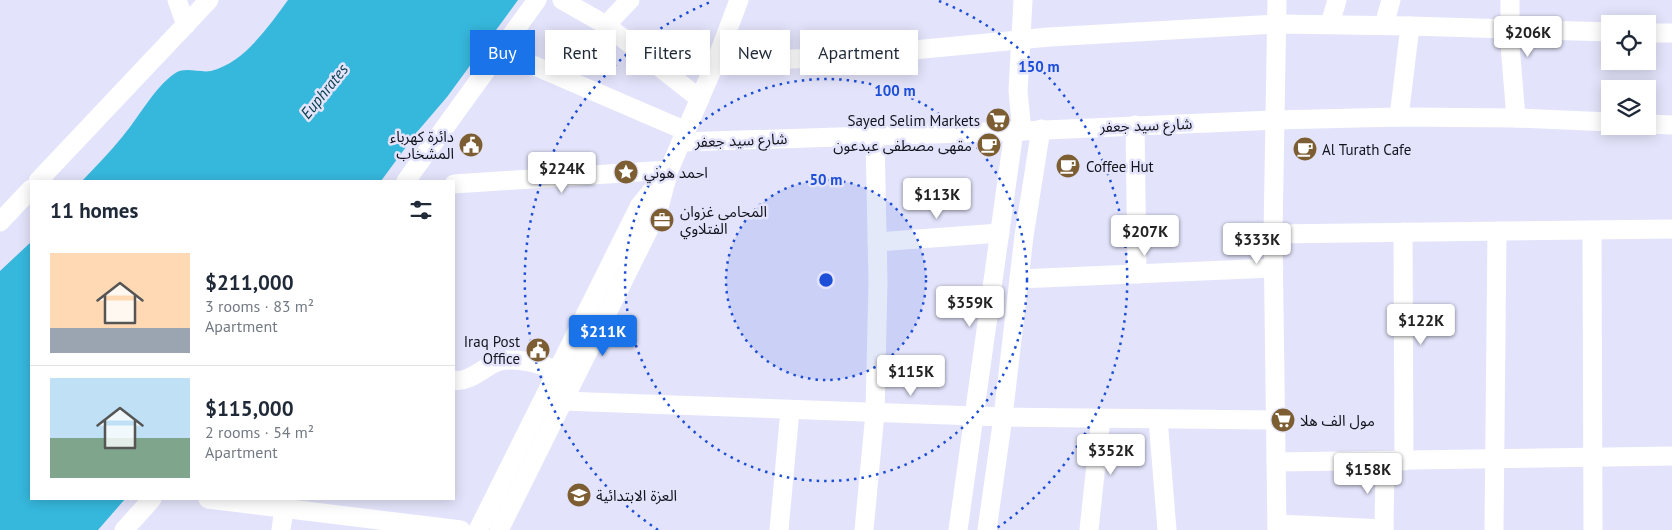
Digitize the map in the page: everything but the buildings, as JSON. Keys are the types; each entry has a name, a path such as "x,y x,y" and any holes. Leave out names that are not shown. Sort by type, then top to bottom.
{"street":[{"path":"177,0 186,25"},
{"path":"39,180 209,0"},
{"path":"516,30 537,0"},
{"path":"562,0 606,25 700,99"},
{"path":"606,25 630,0"},
{"path":"478,530 554,400 658,211 669,170 716,61 738,0"},
{"path":"958,530 1000,232 1018,131 1022,0"},
{"path":"1278,0 1273,234 1277,527 1384,529 1385,461"},
{"path":"1330,24 1337,0"},
{"path":"1384,26 1392,0"},
{"path":"1510,0 1509,29 1516,118"},
{"path":"716,61 830,58 1021,40 1277,24 1601,32"},
{"path":"1399,116 1410,26"},
{"path":"1656,33 1672,34"},
{"path":"535,68 684,136"},
{"path":"407,180 483,75"},
{"name":"شارع سيد جعفر","path":"684,136 875,136 1399,116 1601,122"},
{"path":"1656,124 1672,125 1672,135"},
{"path":"1134,126 1137,274"},
{"path":"987,530 1003,417 1024,236 1041,130"},
{"path":"864,530 875,413 878,282 875,136"},
{"path":"455,184 669,170"},
{"path":"500,530 554,400 559,370 640,206 669,170"},
{"path":"0,222 30,190"},
{"path":"1273,234 1672,229"},
{"path":"1592,230 1593,530"},
{"path":"1494,530 1497,231"},
{"path":"877,242 1000,232"},
{"path":"1403,232 1404,461"},
{"path":"1019,280 1274,268"},
{"path":"455,380 458,381 476,374 498,361 510,360 535,363 559,370"},
{"path":"554,400 1003,417 1276,420"},
{"path":"779,530 790,410"},
{"path":"1088,530 1101,418"},
{"path":"1158,419 1167,530"},
{"path":"1276,462 1672,456"},
{"path":"124,530 151,500"},
{"path":"216,500 461,530"},
{"path":"281,530 284,508"}],"water":[{"name":"Euphrates","path":"288,0 518,0 496,30 470,30 470,66 382,180 83,180 118,142 153,95 174,74 182,70 211,71 235,60 255,42"},
{"path":"30,243 30,500 124,500 98,530 0,530 0,271"}],"place":[{"name":"Sayed Selim Markets","path":"998,120"},
{"name":"دائرة كهرباء المشخاب","path":"471,145"},
{"name":"مقهى مصطفى عبدعون","path":"989,145"},
{"name":"Al Turath Cafe","path":"1305,149"},
{"name":"Coffee Hut","path":"1068,166"},
{"name":"احمد هوني","path":"626,172"},
{"name":"المحامي غزوان الفتلاوي","path":"662,220"},
{"name":"Iraq Post Office","path":"538,350"},
{"name":"مول الف هلا","path":"1283,420"},
{"name":"العزة الابتدائية","path":"579,495"}]}
